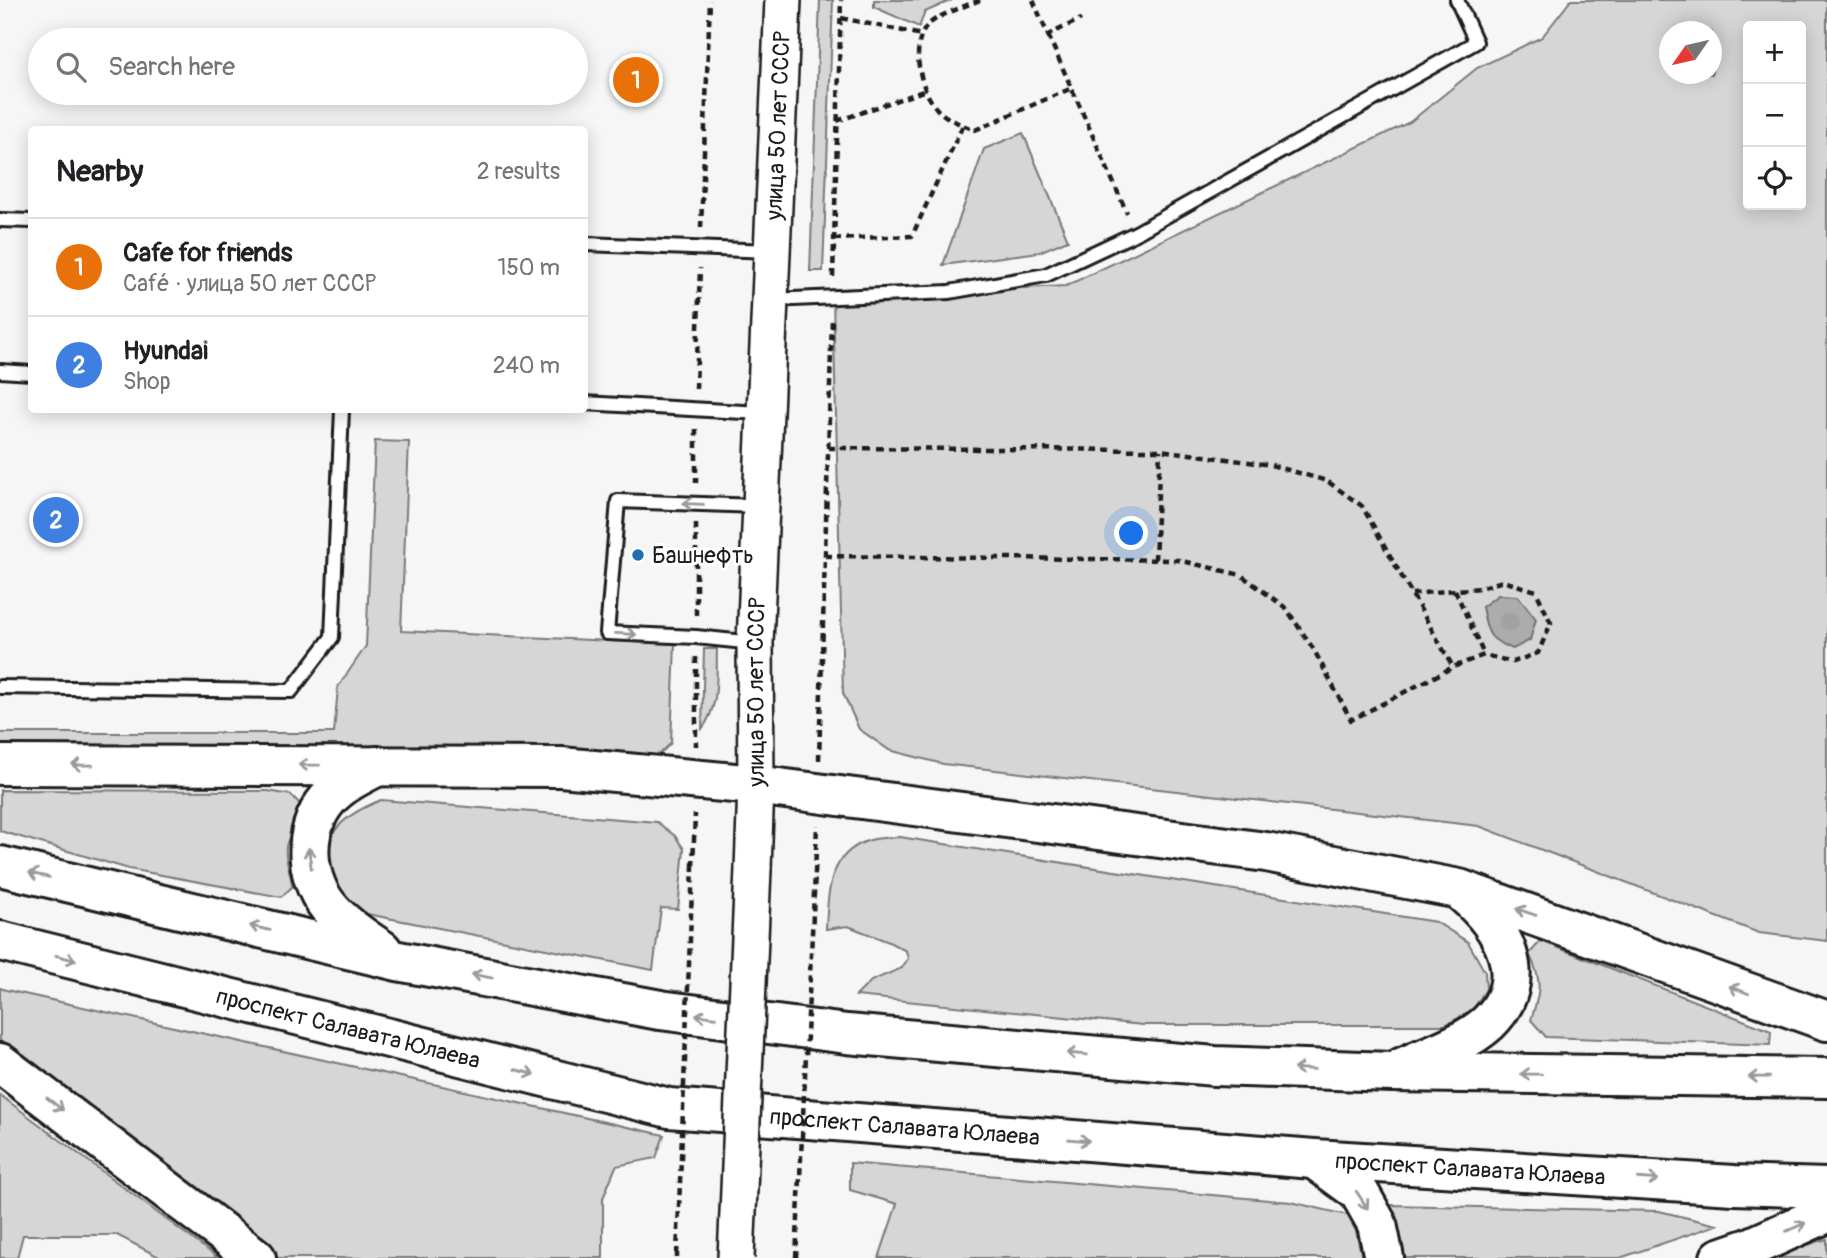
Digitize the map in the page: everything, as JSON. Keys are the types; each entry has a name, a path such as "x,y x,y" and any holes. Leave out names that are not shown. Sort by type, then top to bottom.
{"main road":[{"name":"улица 50 лет СССР","path":"736,1258 756,785 755,643 783,0"},
{"path":"0,765 561,767 756,785 1266,852 1459,889 1827,1021"},
{"path":"377,766 348,781 328,798 316,816 308,843 310,867 318,892 332,912 355,932 398,961"},
{"path":"0,866 398,961 660,1010 847,1034 1215,1066 1392,1072 1827,1078"},
{"path":"1392,1072 1464,1039 1487,1024 1501,1008 1508,990 1510,972 1503,939 1482,909 1459,889"},
{"name":"проспект Салавата Юлаева","path":"0,941 669,1108 1314,1159 1734,1185 1827,1188"},
{"path":"0,1063 256,1258"},
{"path":"1314,1159 1359,1192 1377,1224 1384,1258"},
{"path":"1720,1258 1827,1213"}],"lane":[{"path":"770,300 949,292 1046,275 1136,233 1476,42 1457,0"},
{"path":"0,220 28,221"},
{"path":"588,244 772,251"},
{"path":"0,371 28,373"},
{"path":"588,403 765,413"},
{"path":"0,687 291,691 332,637 342,413"},
{"path":"755,643 607,633 618,501 762,507"}],"path":[{"path":"696,373 710,0"},
{"path":"796,1258 818,795 841,0"},
{"path":"980,0 930,23 922,36 917,62 926,90 940,112 975,130 1072,88"},
{"path":"1033,0 1136,233"},
{"path":"840,18 922,36"},
{"path":"1048,35 1081,19"},
{"path":"837,121 926,90"},
{"path":"834,239 912,236 963,125"},
{"path":"828,448 1160,450 1271,465 1327,481 1362,506 1454,667"},
{"path":"1156,559 1160,450"},
{"path":"825,556 1178,560 1241,575 1286,608 1314,650 1351,720 1454,667 1484,655 1513,662 1538,653 1551,624 1536,591 1503,581 1480,587 1412,594"},
{"path":"1455,590 1484,655"},
{"path":"677,1257 692,866"}],"shaded area":[{"path":"820,0 833,0 823,271 810,271"},
{"path":"874,0 952,0 925,12 919,27 874,7"},
{"path":"1571,0 1827,0 1827,941 1759,933 1479,826 943,764 889,750 859,729 843,693 833,297 1066,286 1410,122 1477,68 1542,37"},
{"path":"1023,133 1068,240 1039,252 943,265 984,149"},
{"path":"375,441 409,442 401,631 675,644 671,743 657,757 0,757 0,733 334,733 338,687 366,646"},
{"path":"1498,595 1518,596 1536,619 1530,640 1513,649 1493,638 1486,624 1482,607"},
{"path":"704,649 717,649 717,681 712,710 702,729"},
{"path":"0,790 268,791 291,795 299,803 298,821 286,847 292,887 281,897 129,869 0,831"},
{"path":"381,800 657,822 675,836 684,849 678,909 661,908 653,970 362,913 340,890 329,865 328,851 330,840 344,821"},
{"path":"900,837 1436,922 1468,942 1485,972 1486,989 1472,1011 1445,1025 1143,1025 856,996 871,981 902,968 908,958 906,951 848,926 826,929 833,877 844,856 854,847 879,838"},
{"path":"1541,941 1771,1031 1770,1045 1546,1037 1531,1020 1539,987 1529,954"},
{"path":"0,988 664,1135 656,1158 616,1166 603,1198 603,1258 274,1258 0,1047"},
{"path":"0,1095 218,1258 161,1258 117,1235 23,1235 17,1258 0,1258"},
{"path":"850,1163 1291,1202 1347,1215 1356,1231 1362,1258 879,1258 897,1204 850,1190"},
{"path":"1389,1205 1659,1211 1717,1225 1620,1258 1401,1258 1399,1230"},
{"path":"1827,1239 1827,1258 1764,1258"}],"place":[{"name":"Cafe for friends","path":"636,80"},
{"name":"Hyundai","path":"56,520"},
{"name":"Башнефть","path":"638,555"}]}
